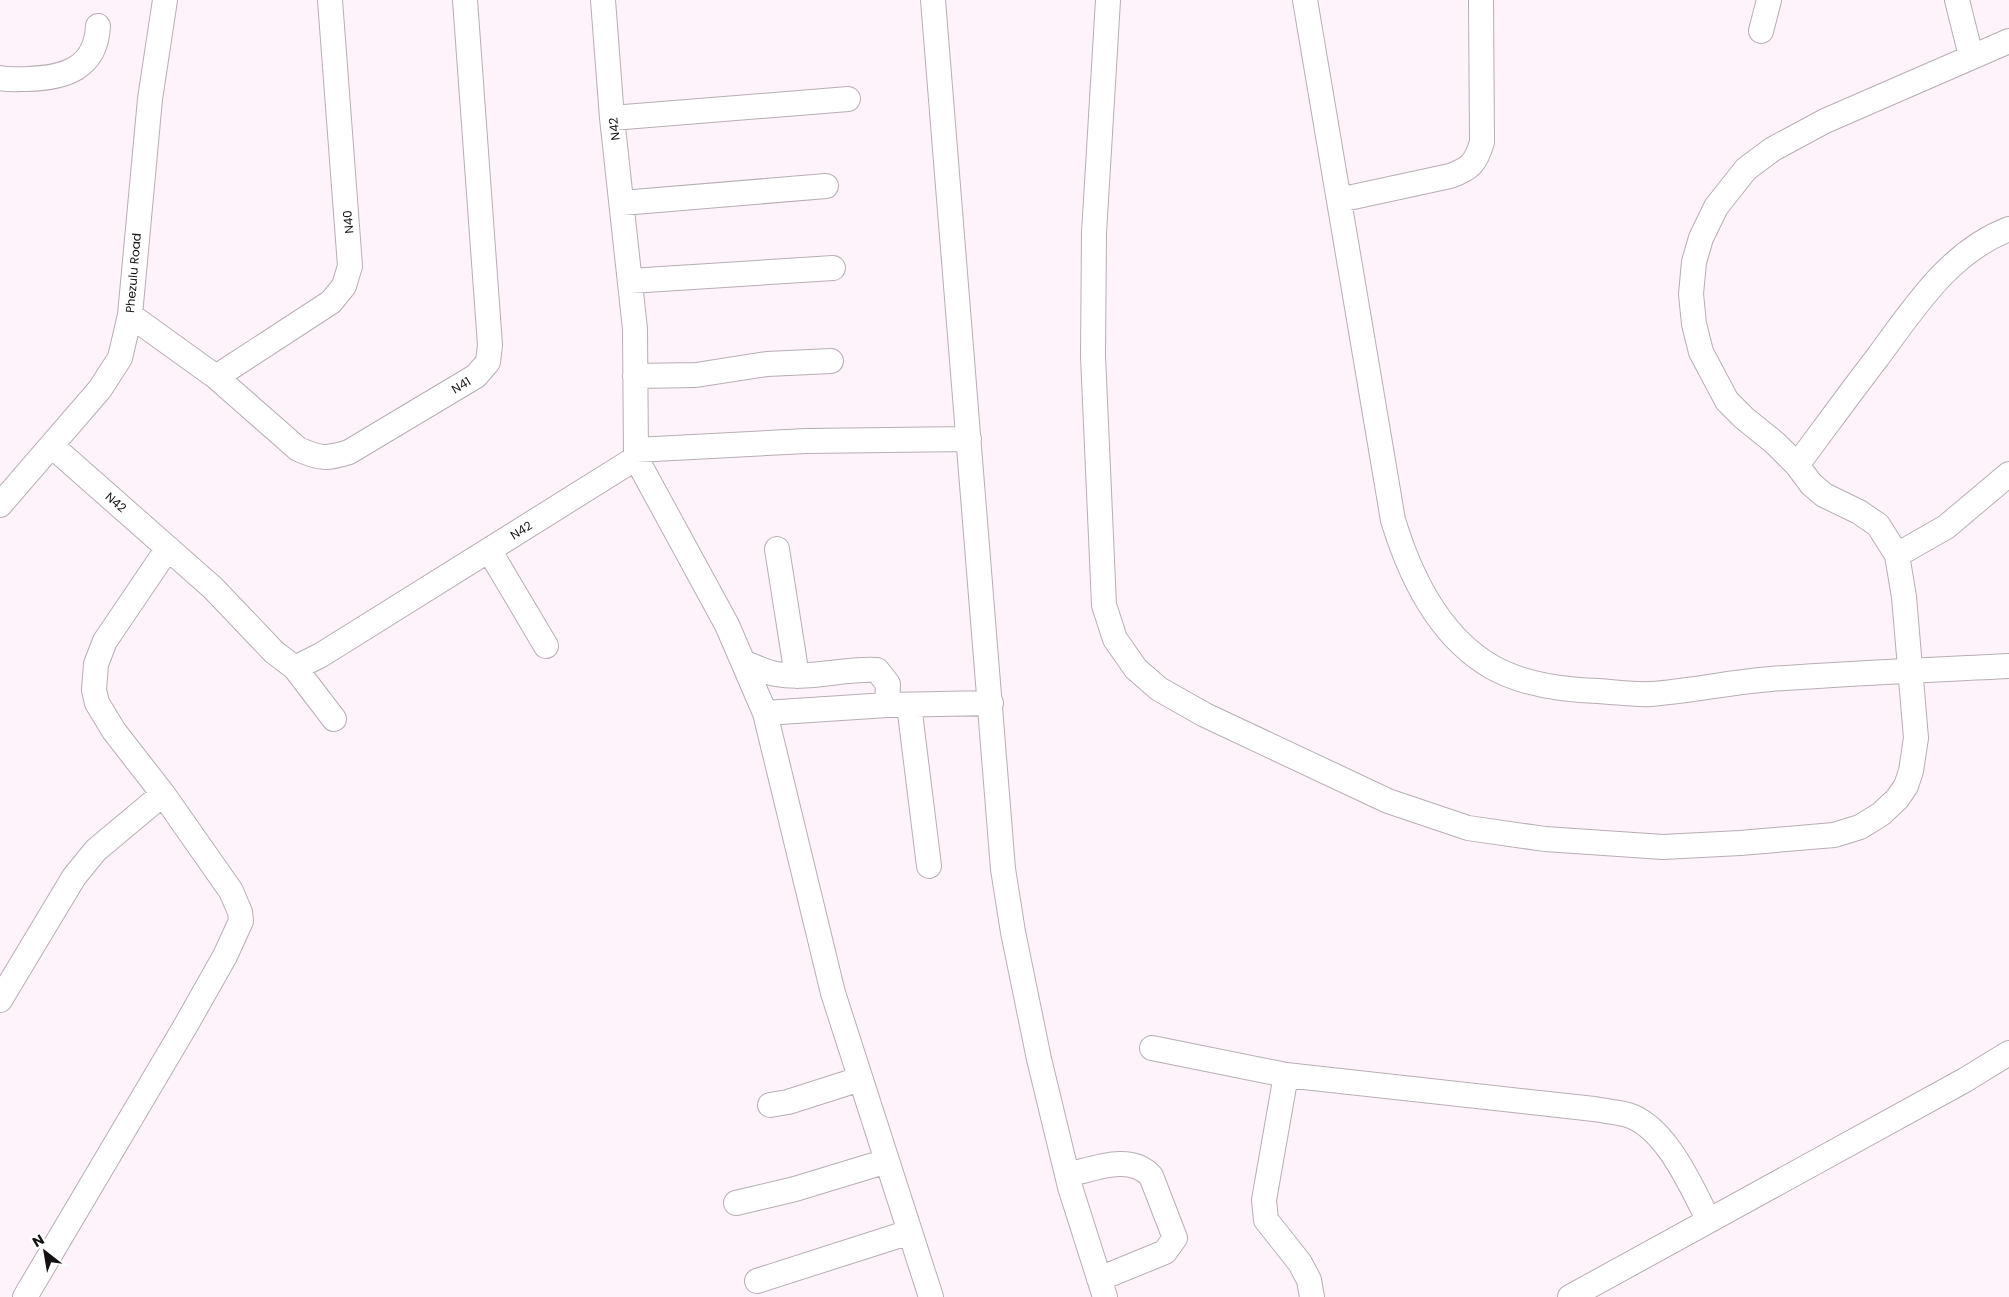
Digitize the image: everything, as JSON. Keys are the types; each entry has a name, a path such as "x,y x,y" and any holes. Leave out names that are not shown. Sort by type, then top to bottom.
{"street":[{"name":"Phezulu Road","path":"0,504 52,446 100,388 120,358 130,315 150,99 165,0"},
{"name":"N40","path":"216,377 331,302 344,286 350,266 330,0"},
{"name":"N41","path":"130,315 216,377 298,449 314,457 330,458 349,452 476,376 488,362 490,345 465,0"},
{"name":"N42","path":"52,446 213,588 274,652 295,668 321,655 489,550 636,454 635,329 612,118 603,0"},
{"path":"933,0 1003,869 1012,923 1039,1059 1067,1175 1102,1288 1165,1252 1175,1238 1151,1176 1146,1171 1134,1165 1122,1163 1067,1175"},
{"path":"1108,0 1094,233 1093,346 1096,453 1104,605 1115,639 1136,668 1159,689 1205,715 1388,801 1468,828 1545,839 1662,846 1740,843 1834,835 1860,828 1881,814 1897,799 1906,786 1911,771 1916,738 1903,589 1896,555 1878,525 1859,512 1824,495 1775,443 1735,410 1722,392 1700,352 1694,324 1691,294 1694,262 1701,238 1716,207 1746,169 1773,149 1825,121 2009,41"},
{"path":"1305,0 1393,520 1407,563 1421,591 1441,622 1464,646 1492,667 1529,682 1567,690 1649,694 1770,679 2009,666"},
{"path":"1339,200 1450,176 1462,172 1477,157 1482,142 1481,0"},
{"path":"1761,31 1769,0"},
{"path":"1957,0 1971,56"},
{"path":"0,78 39,78 66,74 87,59 94,48 98,26"},
{"path":"612,118 848,100"},
{"path":"622,203 826,186"},
{"path":"1797,465 1919,301 1942,275 1981,242 2009,229"},
{"path":"630,281 833,268"},
{"path":"635,376 696,374 767,364 831,361"},
{"path":"931,1297 833,993 764,713 727,625 636,454 806,441 969,439"},
{"path":"1896,555 1946,527 2009,474"},
{"path":"25,1297 186,1025 225,956 241,921 240,912 232,891 163,794 114,731 97,703 94,690 96,664 105,641 168,548"},
{"path":"777,549 797,676"},
{"path":"489,550 546,646"},
{"path":"743,662 775,674 797,676 860,669 877,670 888,684 898,705 929,866"},
{"path":"295,668 334,719"},
{"path":"764,713 898,705 991,703"},
{"path":"0,1000 74,877 96,850 163,794"},
{"path":"1152,1048 1286,1075 1594,1109 1629,1115 1649,1126 1665,1144 1681,1168 1708,1220"},
{"path":"1570,1297 1965,1080 2009,1053"},
{"path":"1286,1075 1264,1200 1264,1211 1266,1220 1300,1263 1309,1280 1312,1297"},
{"path":"770,1105 788,1102 860,1079"},
{"path":"736,1203 795,1189 887,1161"},
{"path":"758,1281 910,1232"}]}
